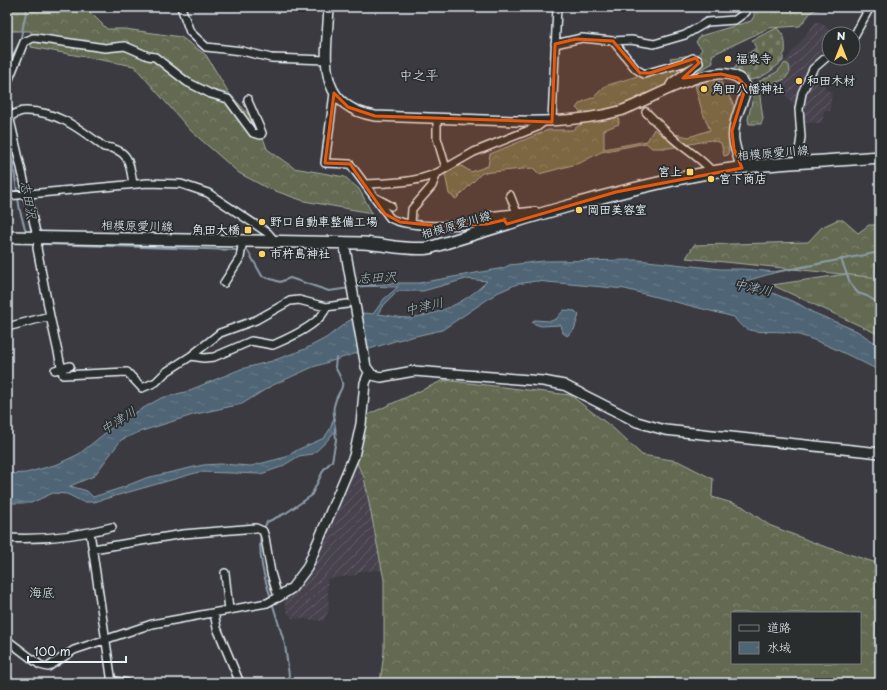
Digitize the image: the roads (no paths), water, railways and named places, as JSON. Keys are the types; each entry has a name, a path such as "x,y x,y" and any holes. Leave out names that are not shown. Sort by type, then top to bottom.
{"main road":[{"name":"相模原愛川線","path":"7,237 274,240 345,247 371,243 402,249 429,248 616,192 712,172 742,168 880,157"}],"street":[{"path":"181,7 190,32 194,38 206,47 242,51 271,58 327,60"},
{"path":"329,7 327,76 334,93 348,107 362,114 548,121 616,112 640,103 696,77 710,74 732,76 742,80 746,86 732,131 734,149 742,168"},
{"path":"548,121 557,7"},
{"path":"555,44 576,38 613,41 631,40 647,44 660,43 685,35 707,22 735,20 746,12 747,7"},
{"path":"860,26 870,7"},
{"path":"7,84 24,42 36,38 105,48 125,46 155,58 187,82 211,94 228,99 253,133 260,135 262,132 248,99"},
{"path":"613,41 636,69 644,74 683,63 693,58 698,60 699,63 695,67 672,82 670,85 672,88"},
{"path":"797,164 801,137 799,109 802,93 813,69 821,62"},
{"path":"334,93 324,162 350,164 390,218 400,222 439,226 487,224 504,220 508,224"},
{"path":"7,107 24,195 38,241 37,248 59,370 63,375 127,372 142,388 156,382 166,372 191,356 220,333 256,320 290,301 299,300 326,308 347,304"},
{"path":"9,117 22,110 45,114 72,123 104,147 111,147 125,156 130,165 133,184"},
{"path":"646,112 673,139 700,161 708,165 712,172"},
{"path":"437,118 437,138 446,168"},
{"path":"365,184 402,183 437,173 474,152 537,127 548,121"},
{"path":"411,223 412,209 432,186 437,173"},
{"path":"10,196 133,184 182,184 208,193 251,220 268,233 274,240"},
{"path":"510,195 517,213"},
{"path":"374,197 391,206"},
{"path":"487,216 540,210 542,213"},
{"path":"224,283 240,258 242,240"},
{"path":"7,640 40,666 48,667 74,650 105,641 152,624 176,618 214,613 267,603 292,588 307,568 354,456 361,424 368,370 345,247"},
{"path":"191,356 204,358 214,357 251,340 273,345 318,320 325,312 326,308"},
{"path":"7,327 50,316"},
{"path":"59,370 70,366"},
{"path":"368,370 372,375 381,377 414,371 543,381 564,386 638,422 665,430 880,453"},
{"path":"7,538 43,538 90,532 112,527"},
{"path":"93,549 183,534 256,528 263,532 278,597"},
{"path":"90,532 112,680 126,683"},
{"path":"224,577 229,610"},
{"path":"214,613 217,628 240,683"}],"water":[{"name":"中津川","path":"638,260 720,269 777,272 739,283 763,289 857,331 880,346 880,371 806,337 784,332 763,332 744,328 734,317 625,289 536,281 517,284 497,293 442,330 398,340 313,367 271,386 242,404 196,414 139,432 121,440 94,476 70,486 87,491 93,497 146,478 203,465 220,464 251,466 286,457 297,450 324,438 330,429 334,418 336,430 313,454 299,456 281,467 261,474 199,472 94,502 83,502 67,494 53,493 31,503 7,503 7,474 26,473 58,464 79,454 119,422 161,398 185,392 241,369 272,361 305,349 326,338 347,322 363,313 373,314 384,299 398,287 363,286 395,283 419,283 504,268 509,265 544,261","holes":["466,279 487,281 461,301 441,311 409,318 378,314 381,308 398,291 423,291"]},
{"path":"564,310 575,311 579,315 574,330 567,336 563,333 561,325 541,326 532,323 534,320 551,321 556,319"}],"waterway":[{"path":"7,72 11,58 20,42 27,7"},
{"name":"志田沢","path":"7,124 20,211 26,232"},
{"name":"志田沢","path":"43,244 237,250"},
{"name":"志田沢","path":"248,251 262,276 280,282 290,278 329,291 350,288"},
{"path":"776,272 880,252"},
{"path":"841,259 851,285 858,293 867,296 880,304"},
{"name":"志田沢","path":"354,287 375,285"},
{"path":"335,420 334,406 342,388 342,381 335,367 336,358"},
{"path":"263,530 267,522 286,513 311,496 324,469 332,461 336,440 335,428"},
{"path":"261,534 261,559 271,598"},
{"path":"272,602 285,645 290,683"}],"place":[{"name":"福泉寺","path":"728,59"},
{"name":"和田木材","path":"799,81"},
{"name":"角田八幡神社","path":"704,89"},
{"name":"宮上","path":"690,172"},
{"name":"宮下商店","path":"711,179"},
{"name":"岡田美容室","path":"579,210"},
{"name":"野口自動車整備工場","path":"262,222"},
{"name":"角田大橋","path":"248,230"},
{"name":"市杵島神社","path":"262,254"}],"district":[{"name":"中之平","path":"419,75"},
{"name":"海底","path":"42,592"}]}
